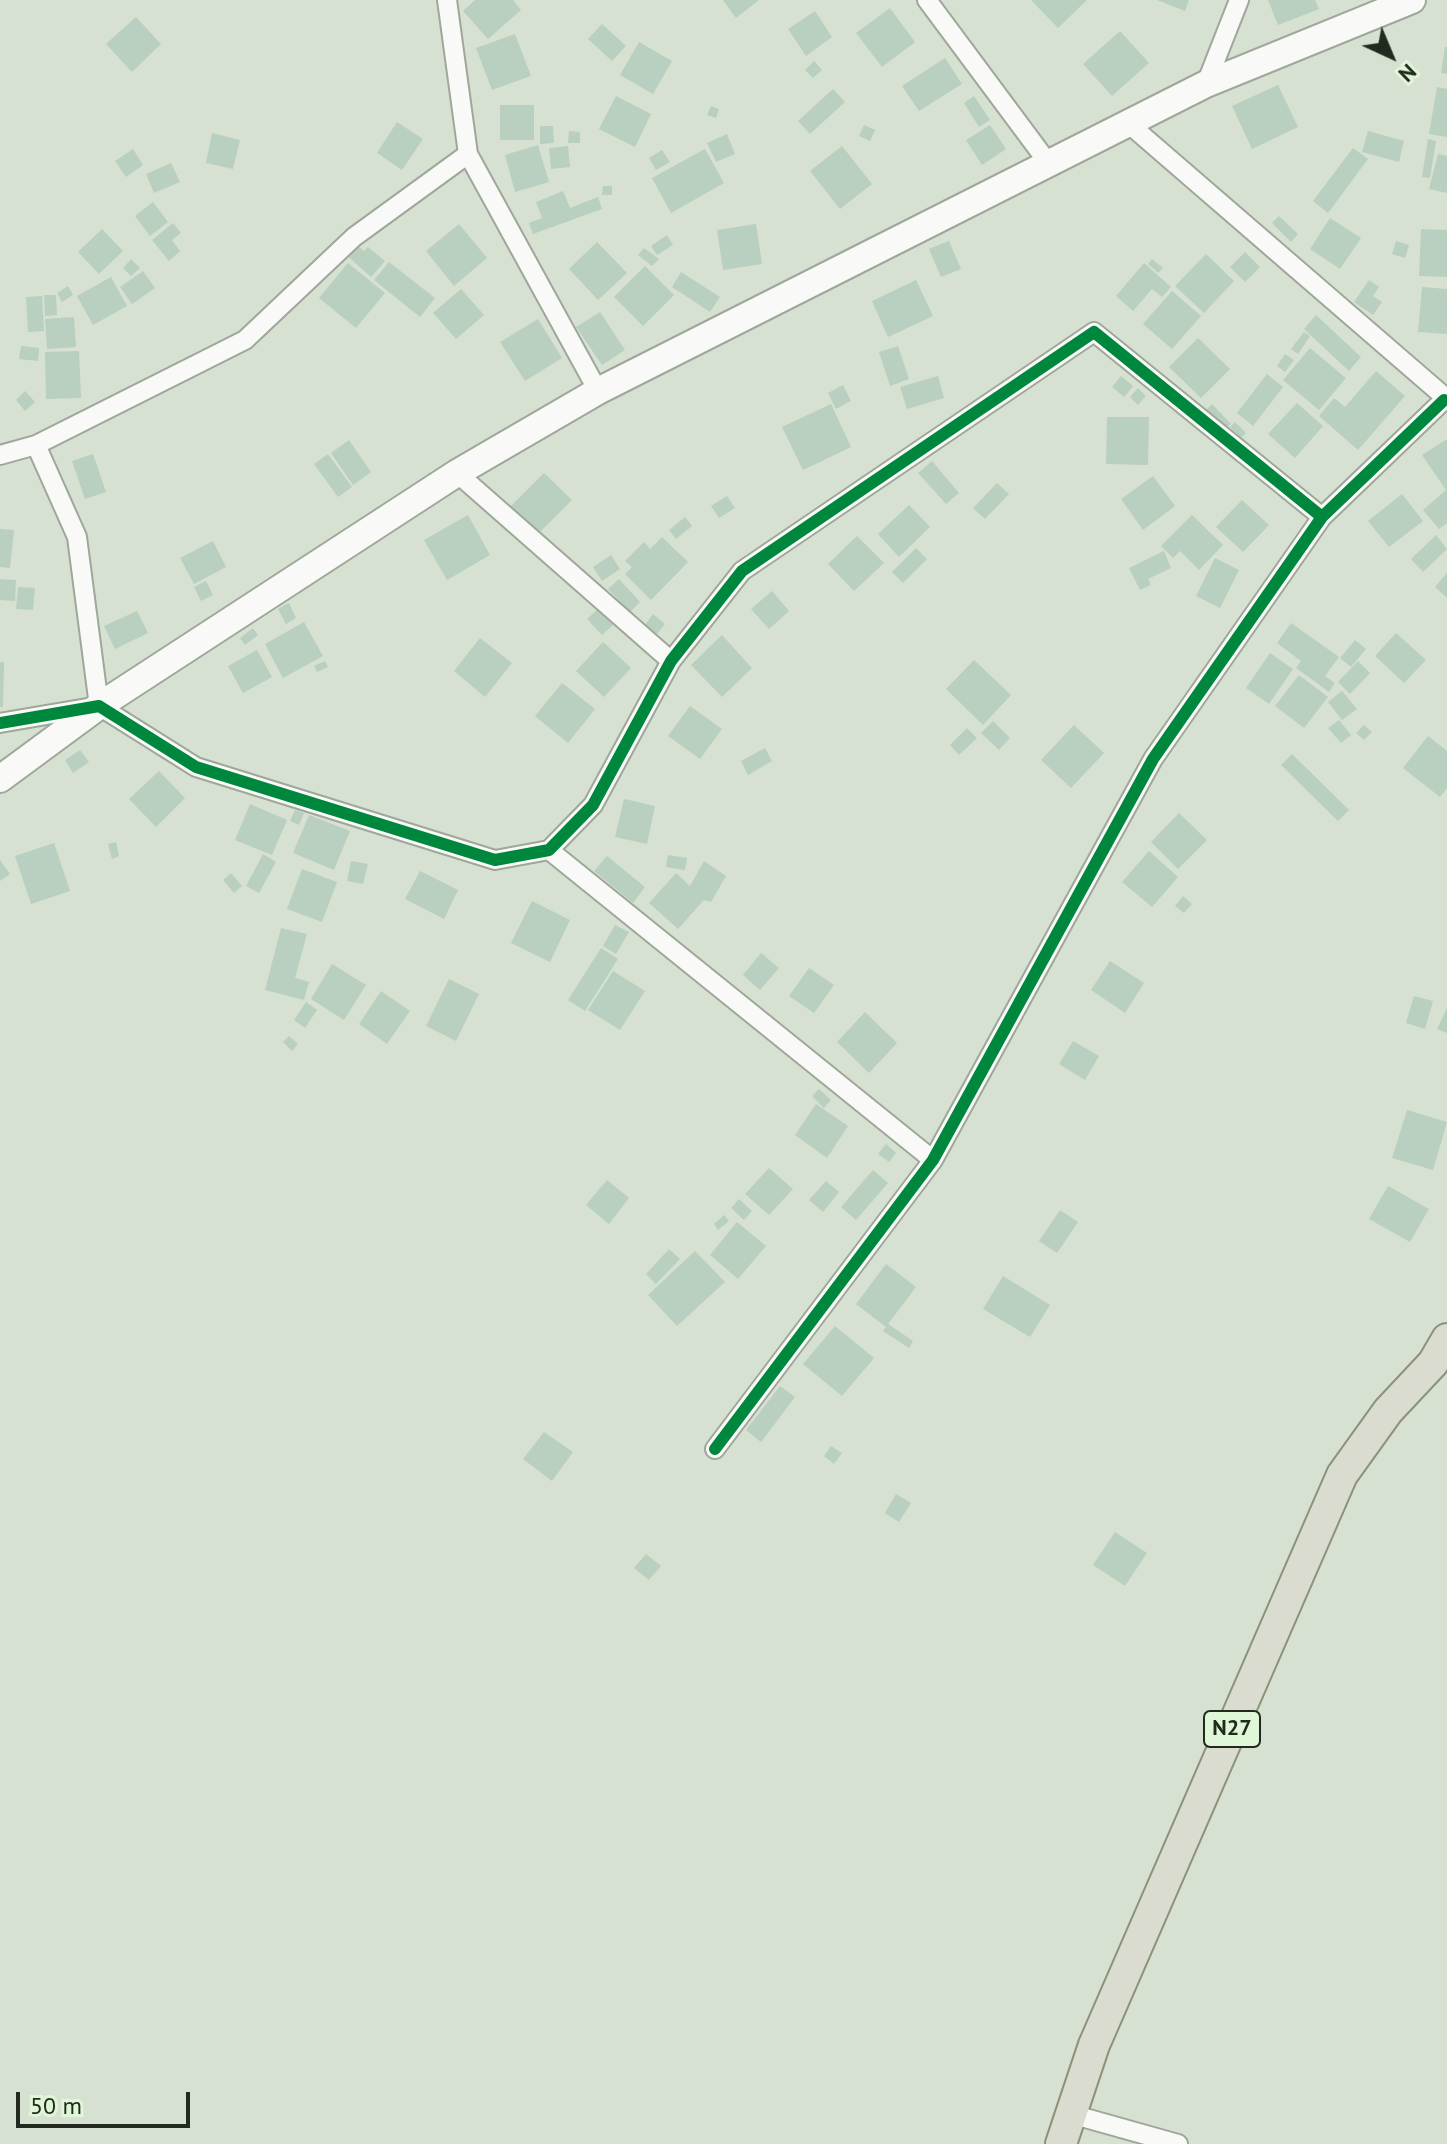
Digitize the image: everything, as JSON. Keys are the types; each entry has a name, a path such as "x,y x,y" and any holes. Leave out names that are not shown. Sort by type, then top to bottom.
{"main road":[{"name":"N27","path":"1061,2144 1094,2045 1342,1475 1388,1411 1433,1363 1447,1339"}],"street":[{"path":"447,0 468,154 598,391"},
{"path":"927,0 1049,164"},
{"path":"1206,84 1239,0"},
{"path":"0,779 99,706 457,473 598,391 1206,84 1412,0"},
{"path":"715,1449 933,1160 1153,759 1322,517 1446,399 1129,124"},
{"path":"0,455 36,445 245,340 354,237 468,154"},
{"path":"0,723 99,706 196,767 495,860 549,850 593,805 671,661 742,571 1094,332 1322,517"},
{"path":"36,445 77,537 99,706"},
{"path":"457,473 671,661"},
{"path":"549,850 933,1160"},
{"path":"1071,2114 1178,2144"}],"building":[{"path":"475,0 513,0 521,10 488,39 463,11"},
{"path":"723,0 759,0 736,18"},
{"path":"1031,0 1087,0 1058,28"},
{"path":"1157,0 1189,0 1185,11"},
{"path":"1268,0 1315,0 1319,9 1278,25"},
{"path":"890,8 915,42 882,67 856,33"},
{"path":"815,11 832,37 806,56 788,29"},
{"path":"136,17 161,44 132,72 106,44"},
{"path":"602,24 626,46 612,61 588,39"},
{"path":"1120,31 1149,63 1112,96 1083,64"},
{"path":"515,34 531,76 492,90 476,48"},
{"path":"639,42 672,61 653,94 620,75"},
{"path":"1447,47 1447,74 1441,73"},
{"path":"945,58 962,84 919,111 902,86"},
{"path":"814,61 822,70 813,78 805,70"},
{"path":"1278,85 1298,127 1252,149 1232,106"},
{"path":"1437,87 1447,89 1447,137 1429,134"},
{"path":"833,89 845,102 810,134 798,121"},
{"path":"616,96 651,114 635,147 599,129"},
{"path":"974,96 990,120 979,127 964,103"},
{"path":"500,105 534,105 534,140 500,140"},
{"path":"711,106 719,109 716,118 707,115"},
{"path":"397,122 423,139 402,170 377,153"},
{"path":"864,125 875,130 870,141 859,136"},
{"path":"990,125 1006,149 982,165 966,140"},
{"path":"540,126 553,126 554,143 540,144"},
{"path":"569,131 580,132 580,143 568,143"},
{"path":"1368,131 1404,141 1399,162 1362,152"},
{"path":"212,133 240,140 233,169 206,163"},
{"path":"727,134 735,154 716,162 707,143"},
{"path":"1428,139 1436,141 1430,178 1422,177"},
{"path":"538,145 549,182 515,192 505,155"},
{"path":"568,146 570,167 551,169 549,148"},
{"path":"842,146 872,184 840,209 810,171"},
{"path":"1353,148 1368,159 1328,213 1313,201"},
{"path":"133,149 143,165 126,177 115,161"},
{"path":"705,149 724,183 671,213 652,178"},
{"path":"662,150 670,162 656,170 649,158"},
{"path":"1438,154 1447,156 1447,193 1429,189"},
{"path":"171,163 180,182 154,193 146,174"},
{"path":"603,186 612,186 612,195 602,195"},
{"path":"563,191 570,208 598,197 602,209 533,234 529,223 542,218 536,202"},
{"path":"153,202 168,222 150,236 135,216"},
{"path":"1279,216 1298,234 1291,242 1272,223"},
{"path":"1330,218 1361,238 1340,269 1310,249"},
{"path":"173,223 181,233 172,240 180,251 169,261 152,240"},
{"path":"459,224 487,258 454,286 426,251"},
{"path":"756,224 762,264 723,270 717,230"},
{"path":"102,229 123,251 99,274 78,252"},
{"path":"1421,229 1447,230 1447,277 1419,276"},
{"path":"667,235 673,245 657,255 651,246"},
{"path":"949,241 961,269 941,277 929,249"},
{"path":"1396,241 1409,245 1405,258 1392,254"},
{"path":"597,242 627,273 598,300 569,269"},
{"path":"354,243 364,251 368,247 385,261 371,277 344,253"},
{"path":"644,248 659,259 652,266 638,255"},
{"path":"1245,252 1260,267 1245,282 1230,267"},
{"path":"1206,254 1234,281 1204,313 1175,286"},
{"path":"131,259 140,268 131,276 123,268"},
{"path":"1152,259 1163,268 1158,273 1148,264"},
{"path":"389,262 435,298 420,317 374,280"},
{"path":"348,263 385,293 356,328 319,298"},
{"path":"1144,263 1171,287 1162,297 1152,289 1133,311 1116,296"},
{"path":"645,266 674,295 643,326 614,297"},
{"path":"143,271 155,288 132,304 120,287"},
{"path":"681,272 720,297 710,312 672,287"},
{"path":"111,277 127,306 93,325 77,296"},
{"path":"916,280 933,316 888,337 872,301"},
{"path":"1369,280 1379,287 1373,296 1382,302 1373,315 1354,302"},
{"path":"68,286 73,295 62,302 57,293"},
{"path":"1422,287 1447,289 1447,334 1418,332"},
{"path":"461,289 484,315 456,339 433,313"},
{"path":"1172,291 1201,316 1172,349 1143,324"},
{"path":"44,295 56,295 57,315 45,316"},
{"path":"42,296 44,331 28,332 26,297"},
{"path":"600,312 625,350 602,365 576,327"},
{"path":"1316,315 1361,357 1349,371 1304,329"},
{"path":"74,317 76,347 47,349 45,319"},
{"path":"538,319 562,358 525,381 500,342"},
{"path":"1304,332 1310,336 1298,354 1291,349"},
{"path":"1198,338 1230,369 1201,398 1169,367"},
{"path":"21,346 39,348 38,361 19,359"},
{"path":"898,346 909,379 890,386 879,352"},
{"path":"1310,348 1346,378 1319,410 1283,380"},
{"path":"79,351 81,398 46,399 45,352"},
{"path":"1285,354 1294,360 1285,372 1277,366"},
{"path":"1376,371 1405,396 1358,450 1319,416 1334,398 1345,407"},
{"path":"1267,374 1283,387 1253,426 1237,413"},
{"path":"938,376 944,398 907,409 900,387"},
{"path":"1121,376 1133,386 1124,397 1112,387"},
{"path":"843,385 851,401 836,409 828,393"},
{"path":"1138,388 1146,396 1138,405 1130,397"},
{"path":"25,391 35,402 25,411 16,400"},
{"path":"1297,403 1323,426 1295,458 1268,434"},
{"path":"831,404 851,447 803,470 782,427"},
{"path":"1212,404 1231,424 1223,431 1204,412"},
{"path":"1107,417 1149,417 1148,465 1106,464"},
{"path":"1235,422 1246,433 1241,438 1230,427"},
{"path":"1447,439 1447,523 1439,529 1423,510 1446,490 1422,455"},
{"path":"349,440 371,472 353,485 331,453"},
{"path":"93,454 106,492 85,499 72,461"},
{"path":"328,454 352,487 338,497 314,464"},
{"path":"932,461 959,493 946,504 918,473"},
{"path":"544,473 572,500 539,533 511,506"},
{"path":"1153,476 1175,506 1143,530 1121,499"},
{"path":"997,483 1009,494 985,519 973,508"},
{"path":"1402,494 1423,521 1389,547 1368,521"},
{"path":"727,496 735,508 719,518 711,506"},
{"path":"1242,500 1269,525 1243,552 1216,527"},
{"path":"909,505 930,527 899,557 878,534"},
{"path":"468,515 490,555 447,580 424,540"},
{"path":"1192,515 1223,545 1199,570 1180,551 1173,558 1161,546"},
{"path":"685,517 692,526 676,539 669,530"},
{"path":"0,529 14,530 10,568 0,567"},
{"path":"1436,535 1447,549 1423,572 1411,559"},
{"path":"857,536 884,563 854,591 828,564"},
{"path":"662,537 688,562 651,600 625,574 632,567 625,561 644,542 650,549"},
{"path":"213,541 226,567 194,584 180,558"},
{"path":"916,548 927,559 903,583 892,572"},
{"path":"1164,551 1171,568 1148,579 1151,585 1140,590 1129,568"},
{"path":"611,555 620,569 602,581 593,567"},
{"path":"1215,558 1239,570 1220,608 1196,596"},
{"path":"1447,573 1447,598 1435,587"},
{"path":"0,579 16,580 15,601 0,600"},
{"path":"619,579 640,602 630,612 608,589"},
{"path":"206,581 213,595 201,601 194,587"},
{"path":"18,587 35,588 33,610 16,609"},
{"path":"772,591 789,611 769,629 751,609"},
{"path":"289,603 296,618 286,624 278,609"},
{"path":"598,609 613,625 602,635 587,619"},
{"path":"137,611 148,633 115,649 104,626"},
{"path":"653,614 665,624 657,634 645,625"},
{"path":"304,622 323,656 283,678 265,644"},
{"path":"1291,623 1339,657 1325,676 1335,683 1329,692 1296,668 1301,661 1277,643"},
{"path":"253,628 258,635 245,645 240,638"},
{"path":"1396,633 1426,660 1404,683 1375,656"},
{"path":"722,635 752,668 722,697 691,665"},
{"path":"480,638 512,663 485,697 454,671"},
{"path":"1355,640 1366,649 1351,667 1340,658"},
{"path":"603,642 631,668 604,697 576,671"},
{"path":"257,650 272,677 243,693 228,666"},
{"path":"1270,653 1293,669 1269,704 1246,688"},
{"path":"974,660 1011,695 983,725 946,689"},
{"path":"325,661 328,667 317,672 314,666"},
{"path":"1358,661 1370,673 1350,694 1338,682"},
{"path":"0,662 4,662 3,707 0,707"},
{"path":"1299,675 1328,697 1304,728 1275,706"},
{"path":"562,683 595,709 568,743 535,716"},
{"path":"1342,691 1357,709 1342,720 1328,702"},
{"path":"690,706 722,729 700,759 668,736"},
{"path":"1339,720 1351,735 1341,743 1328,728"},
{"path":"993,721 1010,738 999,750 981,733"},
{"path":"1074,725 1104,753 1071,788 1041,760"},
{"path":"1364,725 1372,732 1364,740 1356,733"},
{"path":"967,728 977,738 959,755 950,745"},
{"path":"1428,736 1447,751 1447,788 1440,797 1403,768"},
{"path":"765,748 772,761 748,775 741,761"},
{"path":"80,750 89,762 73,773 65,760"},
{"path":"1292,754 1349,810 1338,821 1281,765"},
{"path":"159,771 185,798 156,827 129,799"},
{"path":"624,799 655,806 647,844 615,837"},
{"path":"250,804 287,820 272,855 235,840"},
{"path":"295,810 304,813 299,825 290,821"},
{"path":"1179,813 1207,840 1178,869 1151,842"},
{"path":"309,815 350,831 334,870 293,853"},
{"path":"116,842 119,856 112,859 108,844"},
{"path":"54,843 70,891 31,904 15,856"},
{"path":"1149,851 1178,877 1152,907 1122,882"},
{"path":"263,854 276,862 259,893 246,886"},
{"path":"668,855 687,858 685,870 666,867"},
{"path":"607,856 645,887 633,903 594,871"},
{"path":"0,860 10,874 0,881"},
{"path":"351,861 368,864 363,884 347,881"},
{"path":"704,861 726,876 711,902 704,900 678,929 649,903 676,873 690,886"},
{"path":"302,869 337,882 322,922 287,909"},
{"path":"420,871 458,890 444,919 405,899"},
{"path":"231,873 242,886 234,893 223,880"},
{"path":"1183,896 1192,904 1184,913 1175,906"},
{"path":"532,901 570,920 550,962 511,943"},
{"path":"615,925 629,932 616,954 603,946"},
{"path":"281,928 307,934 295,978 309,982 304,1000 265,990"},
{"path":"601,948 618,959 585,1011 568,1000"},
{"path":"761,953 779,968 760,990 743,975"},
{"path":"1110,961 1144,983 1125,1013 1091,990"},
{"path":"332,964 366,985 344,1020 311,999"},
{"path":"809,968 834,985 814,1013 789,996"},
{"path":"613,971 645,991 620,1030 588,1010"},
{"path":"449,979 479,994 456,1041 426,1026"},
{"path":"381,991 410,1011 387,1044 359,1024"},
{"path":"1414,996 1433,1001 1425,1029 1406,1023"},
{"path":"306,1002 317,1010 305,1028 294,1020"},
{"path":"1447,1008 1447,1033 1437,1029"},
{"path":"865,1012 897,1043 869,1073 837,1042"},
{"path":"289,1036 298,1044 292,1051 283,1042"},
{"path":"1073,1041 1099,1056 1085,1080 1059,1064"},
{"path":"819,1089 831,1100 824,1108 812,1096"},
{"path":"816,1104 848,1126 827,1158 795,1135"},
{"path":"1407,1110 1447,1122 1433,1170 1392,1158"},
{"path":"886,1144 896,1153 889,1162 878,1154"},
{"path":"769,1168 793,1189 769,1215 745,1194"},
{"path":"873,1170 888,1183 856,1220 841,1207"},
{"path":"607,1180 629,1198 609,1224 586,1205"},
{"path":"826,1181 839,1192 823,1212 809,1200"},
{"path":"1388,1186 1429,1209 1410,1242 1369,1219"},
{"path":"739,1199 752,1211 744,1220 731,1208"},
{"path":"1060,1210 1078,1222 1057,1253 1039,1241"},
{"path":"724,1215 729,1221 718,1230 714,1224"},
{"path":"737,1222 766,1246 738,1279 710,1255"},
{"path":"669,1249 680,1259 656,1284 646,1274"},
{"path":"695,1251 725,1282 677,1326 648,1295"},
{"path":"886,1264 916,1287 888,1324 913,1341 909,1348 883,1331 886,1327 856,1304"},
{"path":"1003,1276 1050,1305 1030,1337 983,1309"},
{"path":"835,1326 874,1358 842,1396 803,1364"},
{"path":"780,1386 795,1397 761,1442 746,1430"},
{"path":"544,1432 573,1452 552,1481 523,1459"},
{"path":"831,1446 842,1453 834,1464 824,1456"},
{"path":"896,1494 911,1503 899,1522 885,1513"},
{"path":"1115,1532 1147,1553 1125,1586 1093,1565"},
{"path":"646,1554 661,1566 649,1580 634,1568"}],"cycle path":[{"path":"0,723 99,706 196,767 495,860 549,850 593,805 671,661 742,571 1094,332 1322,517"},
{"path":"715,1449 933,1160 1153,759 1322,517 1444,400"}]}
